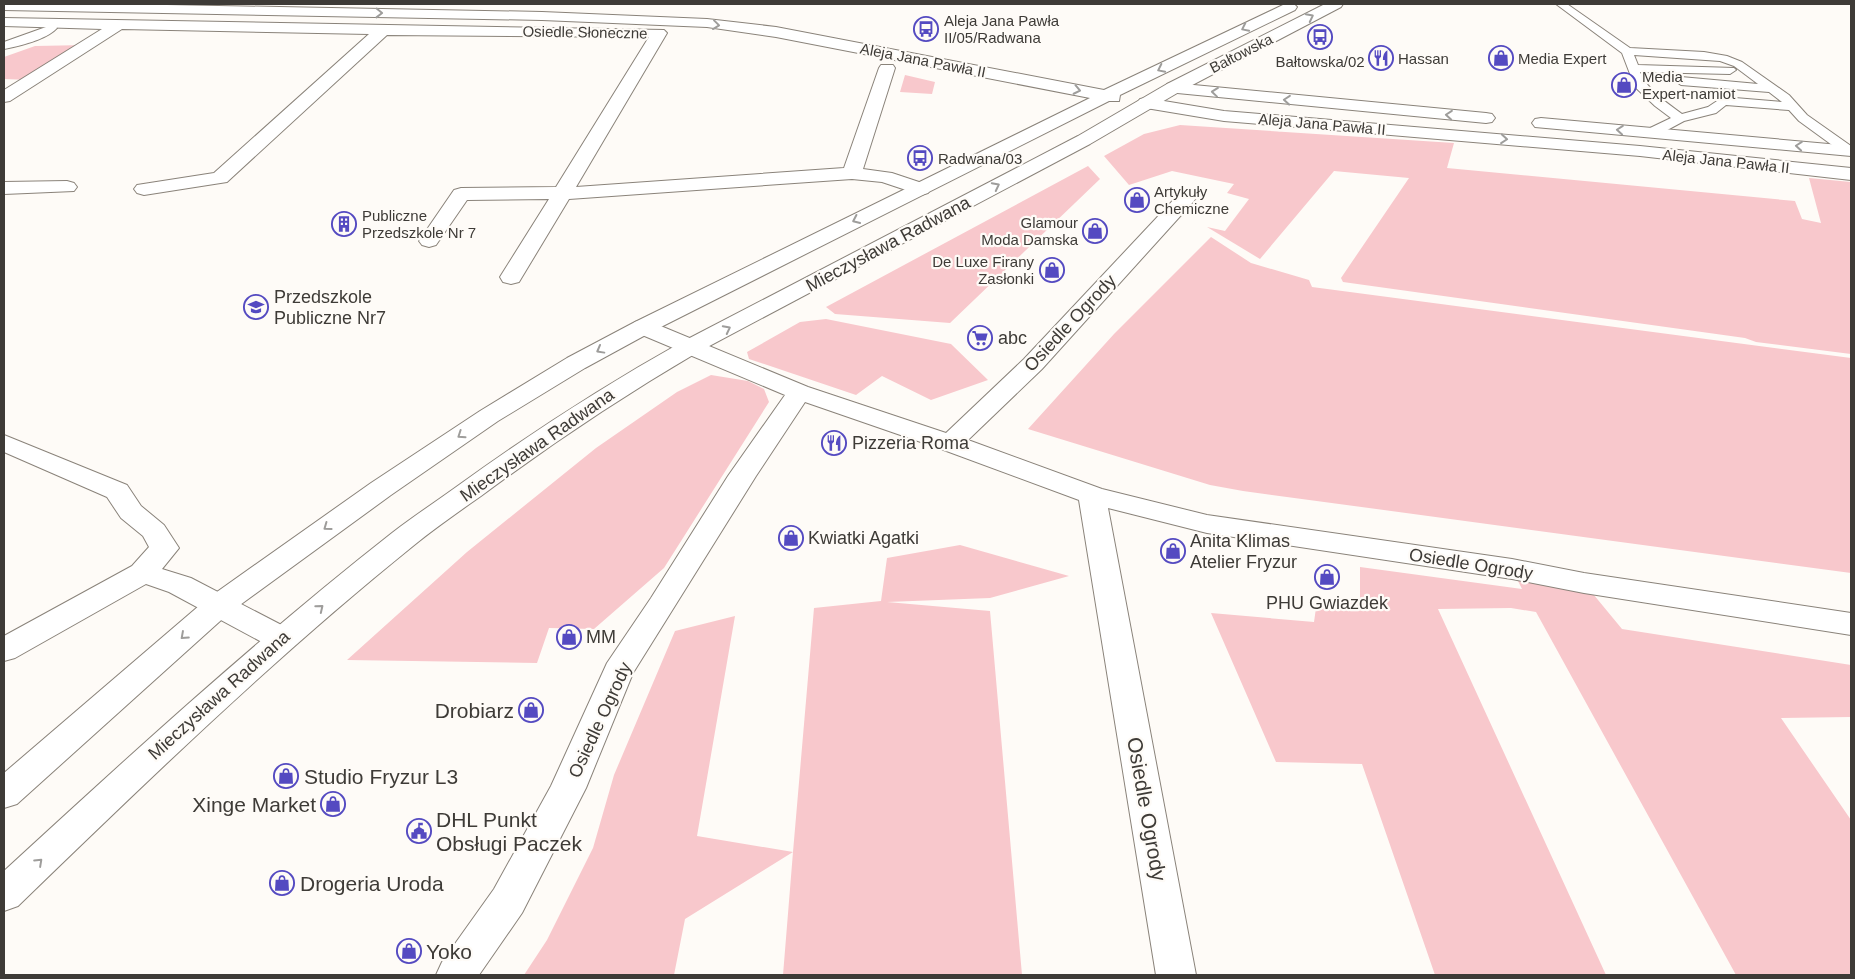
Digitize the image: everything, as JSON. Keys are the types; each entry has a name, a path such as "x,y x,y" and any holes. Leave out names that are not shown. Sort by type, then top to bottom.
{"street":[{"path":"437,4 672,10 794,21"},
{"name":"Bałtowska","path":"1106,96 1297,4"},
{"name":"Bałtowska","path":"1146,103 1336,4"},
{"name":"Aleja Jana Pawła II","path":"4,6 142,6 663,20 776,32 1106,96 1224,116 1640,151 1848,162"},
{"path":"529,32 542,16"},
{"name":"Osiedle Słoneczne","path":"4,22 383,30 659,33 511,277"},
{"path":"4,98 120,24"},
{"path":"144,189 220,178 383,30"},
{"path":"1221,63 1227,80 1256,97"},
{"path":"852,173 887,68"},
{"path":"1014,77 1051,93 1063,107 1064,117"},
{"name":"Aleja Jana Pawła II","path":"1104,77 1173,88 1256,97 1505,120"},
{"name":"Mieczysława Radwana","path":"4,794 218,606 381,489 489,416 576,363 643,327 810,242 921,189 1106,96"},
{"name":"Mieczysława Radwana","path":"4,895 179,730 282,639 404,538 524,452 627,383 690,347 1084,140 1146,103"},
{"name":"Aleja Jana Pawła II","path":"1525,122 1653,132 1848,162"},
{"path":"429,241 461,194 562,194 852,173 885,177 921,189"},
{"path":"4,188 67,187"},
{"name":"Osiedle Ogrody","path":"950,443 1033,364 1186,198"},
{"name":"Osiedle Ogrody","path":"643,327 799,392 950,443 1092,495 1207,524 1512,569 1584,583 1851,624"},
{"name":"Osiedle Ogrody","path":"456,975 513,893 568,788 618,671 662,605 742,476 799,392"},
{"path":"4,443 117,491 131,512 154,531 164,548 143,572 4,650"},
{"name":"Osiedle Ogrody","path":"1092,495 1176,975"},
{"path":"143,572 180,585 282,639"}],"lane":[{"path":"1560,4 1627,51 1704,55 1723,58 1738,64 1773,89 1848,162"},
{"path":"4,46 40,34 52,28 50,23"},
{"path":"1627,51 1639,84 1659,104 1680,118"},
{"path":"1632,68 1749,71"},
{"path":"1681,81 1773,89"},
{"path":"1718,85 1723,101"},
{"path":"1653,132 1680,118 1712,110 1723,101 1793,107"}],"shaded area":[{"path":"86,45 31,80 4,79 4,57 35,46"},
{"path":"905,75 935,82 932,94 900,92"},
{"path":"1180,125 1454,143 1447,168 1795,201 1802,219 1821,223 1809,178 1851,182 1851,354 1343,282 1341,278 1409,178 1334,171 1260,259 1207,227 1225,231 1249,199 1227,193 1234,184 1172,171 1129,185 1104,156 1144,134"},
{"path":"1088,166 1100,179 950,323 835,314 826,307"},
{"path":"1211,237 1251,263 1309,280 1312,287 1851,358 1851,573 1243,491 1210,485 1028,429 1114,334"},
{"path":"826,319 951,344 988,380 931,400 882,376 856,395 749,359 747,352 800,322"},
{"path":"711,375 748,381 764,389 769,402 664,568 594,629 549,628 537,663 347,660 467,552 596,448 677,392"},
{"path":"960,545 1069,576 990,598 887,602 990,611 1022,975 783,975 814,608 881,601 887,558"},
{"path":"1360,567 1522,589 1512,569 1584,583 1622,629 1851,665 1851,717 1781,718 1851,820 1851,975 1736,975 1536,612 1511,608 1438,609 1606,975 1435,975 1362,764 1276,762 1211,613 1314,622 1317,601 1360,603"},
{"path":"735,616 697,836 793,852 685,919 674,975 524,975 547,940 593,848 614,775 675,631"}],"place":[{"name":"Aleja Jana Pawła II/05/Radwana","path":"926,29"},
{"name":"Bałtowska/02","path":"1320,37"},
{"name":"Hassan","path":"1381,58"},
{"name":"Media Expert","path":"1501,58"},
{"name":"Media Expert-namiot","path":"1624,85"},
{"name":"Radwana/03","path":"920,158"},
{"name":"Artykuły Chemiczne","path":"1137,200"},
{"name":"Publiczne Przedszkole Nr 7","path":"344,224"},
{"name":"Glamour Moda Damska","path":"1095,231"},
{"name":"De Luxe Firany Zasłonki","path":"1052,270"},
{"name":"Przedszkole Publiczne Nr7","path":"256,307"},
{"name":"abc","path":"980,338"},
{"name":"Pizzeria Roma","path":"834,443"},
{"name":"Kwiatki Agatki","path":"791,538"},
{"name":"Anita Klimas Atelier Fryzur","path":"1173,551"},
{"name":"PHU Gwiazdek","path":"1327,577"},
{"name":"MM","path":"569,637"},
{"name":"Drobiarz","path":"531,710"},
{"name":"Studio Fryzur L3","path":"286,776"},
{"name":"Xinge Market","path":"333,804"},
{"name":"DHL Punkt Obsługi Paczek","path":"419,831"},
{"name":"Drogeria Uroda","path":"282,883"},
{"name":"Yoko","path":"409,951"}]}
